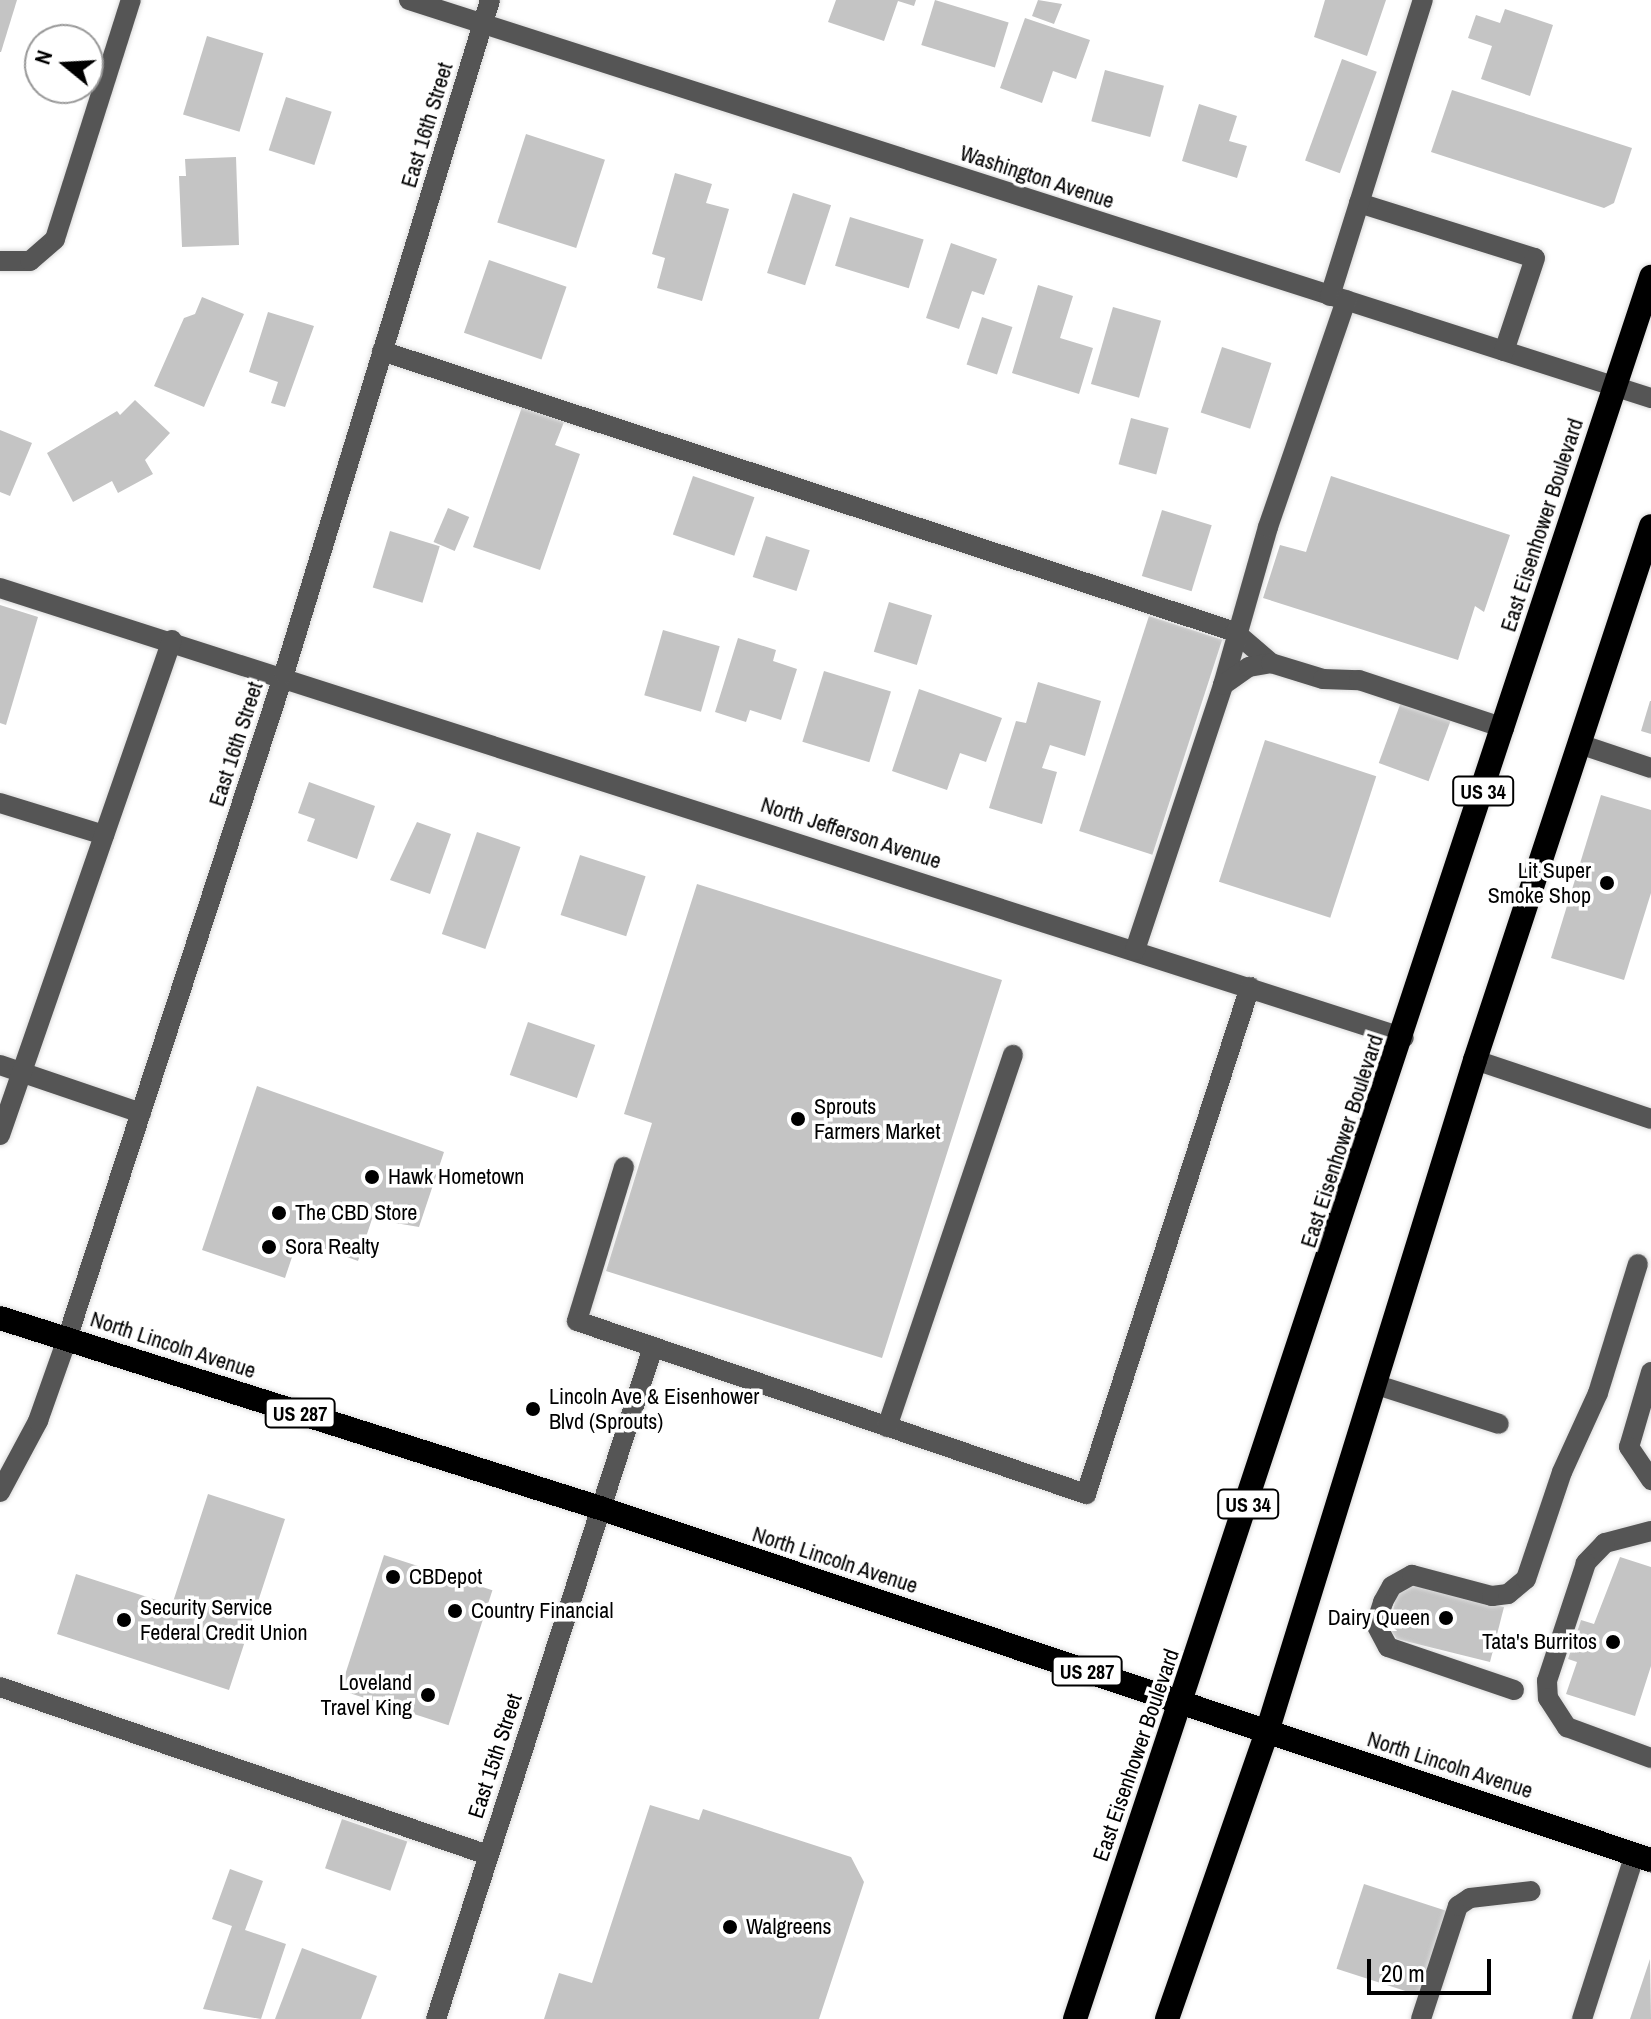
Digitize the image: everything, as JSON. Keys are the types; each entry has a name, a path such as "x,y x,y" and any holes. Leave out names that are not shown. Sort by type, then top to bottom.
{"highway":[{"name":"East Eisenhower Boulevard","path":"1075,2019 1404,1038 1651,277"},
{"path":"1167,2019 1267,1732 1475,1060 1651,526"},
{"name":"North Lincoln Avenue","path":"0,1318 600,1508 1643,1857"}],"street":[{"path":"0,261 30,261 55,239 131,0"},
{"name":"Washington Avenue","path":"409,0 1651,398"},
{"name":"East 16th Street","path":"0,1492 38,1421 67,1339 284,674 490,0"},
{"path":"1135,950 1223,685 1235,632 1338,298 1359,203 1423,0"},
{"path":"1359,203 1535,258 1504,351"},
{"path":"382,351 1235,632 1271,663 1323,679 1359,680 1504,728"},
{"name":"North Jefferson Avenue","path":"0,588 284,674 1404,1038"},
{"path":"0,1135 172,640"},
{"path":"1223,685 1249,667 1271,663"},
{"path":"1579,744 1651,768"},
{"path":"0,803 104,835"},
{"path":"624,1167 577,1321 1086,1494 1250,987"},
{"path":"887,1427 1013,1055"},
{"path":"1475,1060 1651,1119"},
{"path":"0,1065 141,1113"},
{"path":"1514,1690 1394,1651 1379,1632 1379,1613 1392,1586 1412,1575 1492,1596 1508,1594 1526,1579 1562,1472 1598,1393 1638,1264"},
{"name":"East 15th Street","path":"436,2019 653,1347"},
{"path":"1651,1372 1629,1447 1651,1480"},
{"path":"1374,1384 1499,1424"},
{"path":"1651,1531 1605,1543 1586,1563 1547,1681 1548,1698 1567,1727 1651,1758"},
{"path":"0,1687 488,1855"},
{"path":"1582,2019 1643,1857"},
{"path":"1421,2019 1458,1906 1470,1898 1531,1891"}],"building":[{"path":"0,0 17,0 1,52 0,52"},
{"path":"836,0 916,0 914,6 898,1 884,41 828,22"},
{"path":"935,0 1009,23 995,67 921,45"},
{"path":"1038,0 1062,4 1054,24 1032,16"},
{"path":"1325,0 1386,0 1367,56 1314,37"},
{"path":"1505,9 1553,25 1530,96 1481,79 1492,46 1468,38 1476,15 1500,23"},
{"path":"1025,18 1090,40 1076,79 1053,71 1042,103 1000,88"},
{"path":"207,36 263,53 239,132 183,114"},
{"path":"1342,59 1377,72 1340,173 1305,160"},
{"path":"1105,70 1164,86 1150,137 1091,121"},
{"path":"1452,90 1632,148 1614,203 1604,208 1431,152"},
{"path":"286,97 332,112 314,165 269,150"},
{"path":"1199,104 1237,116 1229,141 1247,146 1237,178 1182,161"},
{"path":"526,134 605,160 576,248 497,222"},
{"path":"236,157 239,245 182,247 179,176 186,176 185,159"},
{"path":"675,173 712,184 706,203 729,209 702,301 657,288 665,258 652,254"},
{"path":"793,193 831,205 805,285 767,273"},
{"path":"850,217 924,240 909,288 835,266"},
{"path":"951,243 997,259 984,295 972,291 959,329 926,318"},
{"path":"489,260 567,287 541,360 464,333"},
{"path":"1038,285 1073,296 1060,338 1093,348 1079,394 1012,373"},
{"path":"202,297 244,314 204,407 154,386 184,318 195,314"},
{"path":"1113,307 1161,321 1139,398 1091,384"},
{"path":"268,312 314,326 285,407 271,403 278,382 249,372"},
{"path":"982,317 1012,327 997,374 967,365"},
{"path":"1222,347 1271,363 1250,429 1201,413"},
{"path":"135,400 170,433 145,460 153,474 118,493 112,481 73,502 47,453 117,411 120,415"},
{"path":"522,407 564,422 555,445 580,454 540,570 473,547"},
{"path":"1131,418 1169,428 1156,474 1119,464"},
{"path":"0,430 32,443 10,496 0,492"},
{"path":"693,476 754,497 734,556 673,535"},
{"path":"1331,476 1510,535 1484,612 1475,606 1458,660 1263,598 1280,545 1306,552"},
{"path":"448,508 469,517 455,551 434,542"},
{"path":"1162,510 1212,525 1192,591 1142,576"},
{"path":"390,531 440,546 422,603 373,587"},
{"path":"766,536 810,550 796,591 753,577"},
{"path":"889,602 932,615 917,665 874,652"},
{"path":"0,605 38,617 6,725 0,723"},
{"path":"1149,616 1222,640 1152,855 1079,831"},
{"path":"663,630 720,646 701,712 644,695"},
{"path":"738,638 776,650 773,661 797,669 781,720 750,710 746,722 715,712"},
{"path":"824,671 891,691 869,762 802,742"},
{"path":"1038,682 1101,701 1085,756 1050,745 1042,768 1057,772 1042,824 989,808 1016,721 1026,723"},
{"path":"919,689 1002,718 986,762 960,753 947,790 892,771"},
{"path":"1651,701 1651,734 1641,731"},
{"path":"1401,702 1451,720 1429,781 1379,763"},
{"path":"1265,740 1376,776 1330,918 1219,882"},
{"path":"309,782 375,806 357,859 307,841 315,819 298,813"},
{"path":"1601,795 1651,810 1651,893 1624,980 1551,958"},
{"path":"417,822 451,834 430,894 390,880"},
{"path":"477,832 520,847 485,949 442,934"},
{"path":"580,855 646,876 626,936 561,915"},
{"name":"Sprouts Farmers Market","path":"697,884 1002,980 882,1358 606,1271 652,1123 624,1114"},
{"path":"528,1022 595,1045 577,1098 510,1075"},
{"path":"257,1086 444,1152 419,1227 372,1219 358,1261 298,1239 285,1278 202,1250"},
{"path":"208,1494 285,1519 229,1690 57,1634 76,1574 172,1605"},
{"path":"384,1555 492,1590 449,1725 340,1690"},
{"name":"Tata's Burritos","path":"1620,1557 1651,1567 1651,1666 1635,1716 1566,1694 1577,1662 1568,1659 1581,1620 1594,1624"},
{"name":"Dairy Queen","path":"1411,1585 1504,1607 1490,1662 1397,1639 1389,1628 1397,1593"},
{"name":"Walgreens","path":"650,1805 699,1820 703,1809 851,1857 864,1882 819,2019 544,2019 559,1973 592,1983"},
{"path":"342,1819 407,1841 390,1891 325,1868"},
{"path":"230,1869 263,1881 245,1930 286,1944 261,2019 203,2009 232,1926 212,1919"},
{"path":"1364,1884 1451,1912 1424,1997 1336,1969"},
{"path":"302,1948 377,1976 361,2019 275,2019"},
{"path":"1650,1959 1651,2019 1630,2019"}],"place":[{"name":"Lit Super Smoke Shop","path":"1607,883"},
{"name":"Sprouts Farmers Market","path":"798,1119"},
{"name":"Hawk Hometown","path":"372,1177"},
{"name":"The CBD Store","path":"279,1213"},
{"name":"Sora Realty","path":"269,1247"},
{"name":"Lincoln Ave & Eisenhower Blvd (Sprouts)","path":"533,1409"},
{"name":"CBDepot","path":"393,1577"},
{"name":"Country Financial","path":"455,1611"},
{"name":"Dairy Queen","path":"1446,1618"},
{"name":"Security Service Federal Credit Union","path":"124,1620"},
{"name":"Tata's Burritos","path":"1613,1642"},
{"name":"Loveland Travel King","path":"428,1695"},
{"name":"Walgreens","path":"730,1927"}]}
